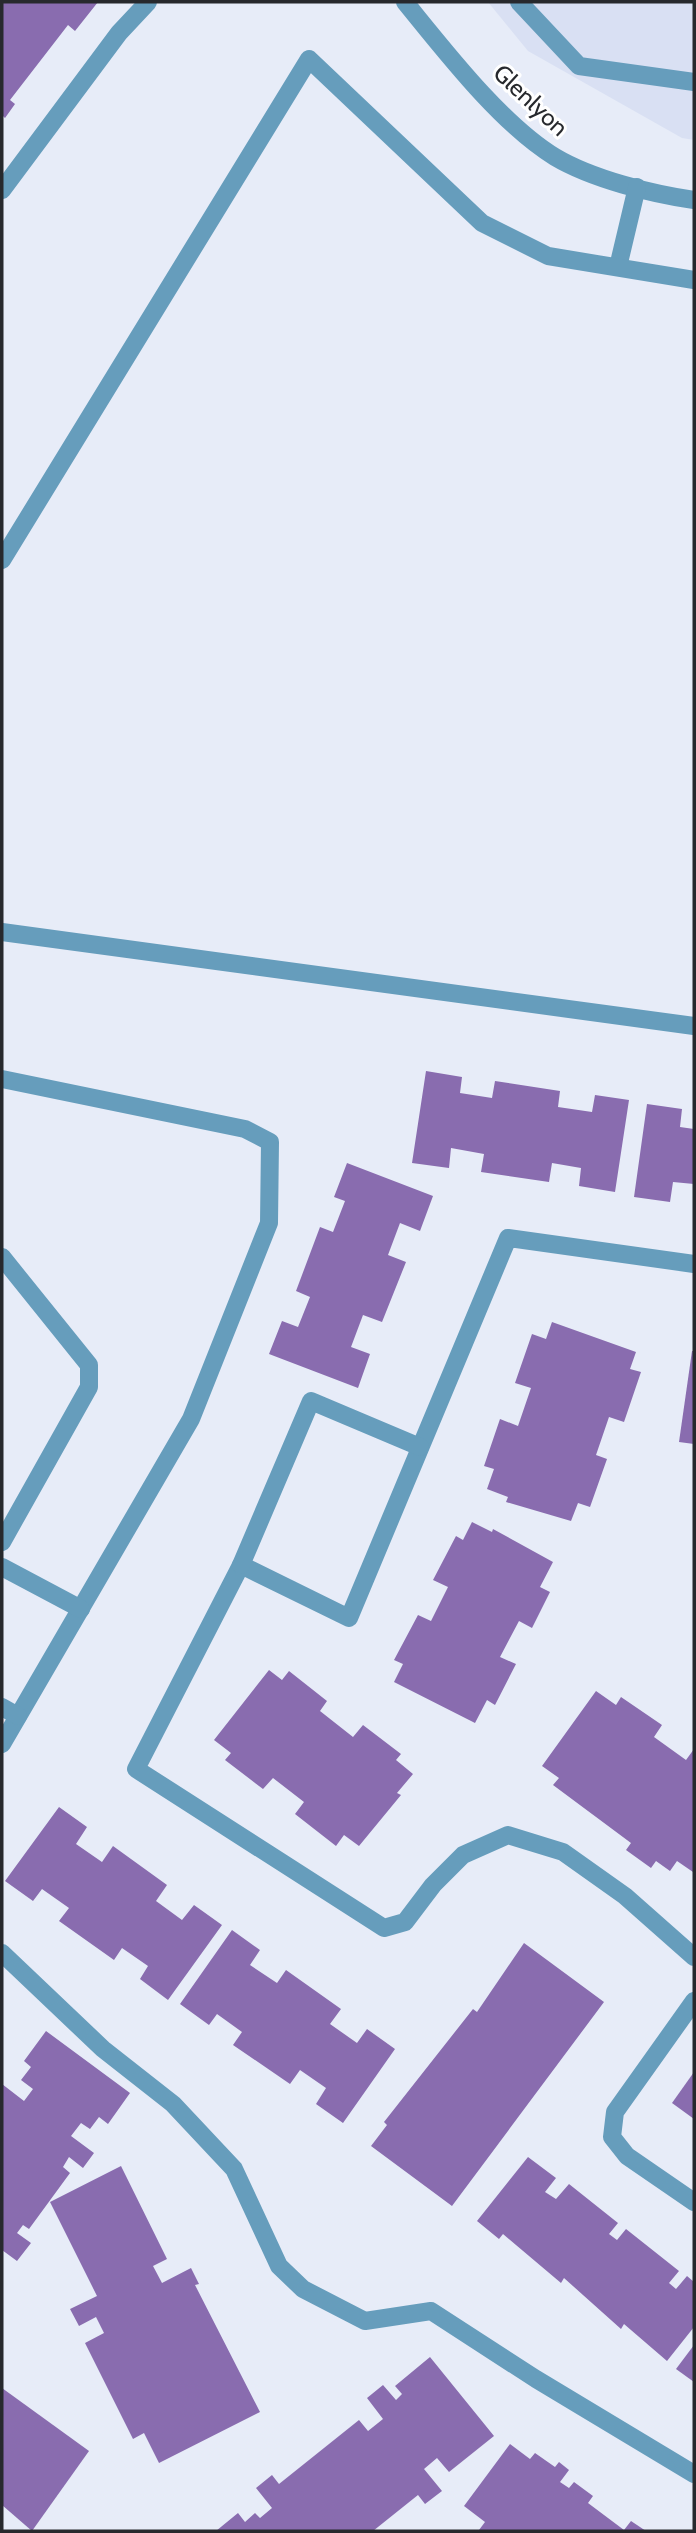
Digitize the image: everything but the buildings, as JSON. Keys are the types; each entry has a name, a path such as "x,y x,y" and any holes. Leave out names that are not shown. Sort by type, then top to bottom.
{"street":[{"path":"2,190 119,33 148,2"},
{"name":"Glenlyon","path":"405,2 450,56 512,121 555,157 637,187 694,200"},
{"path":"519,2 579,65 694,82"},
{"path":"2,561 309,59 482,223 548,256 694,279"},
{"path":"618,267 637,187"},
{"path":"2,932 694,1026"},
{"path":"2,1079 244,1129 270,1142 269,1223 191,1419 2,1744"},
{"path":"241,1565 349,1618 508,1238 694,1264"},
{"path":"2,1257 89,1365 89,1387 2,1542"},
{"path":"420,1447 311,1401 241,1565 136,1769 384,1928 405,1922 433,1885 463,1855 508,1835 563,1852 625,1896 694,1957"},
{"path":"2,1567 81,1609"},
{"path":"2,1707 18,1716"},
{"path":"2,1954 103,2049 173,2104 234,2169 279,2266 303,2288 365,2321 431,2311 536,2379 694,2474"},
{"path":"694,2001 615,2112 612,2137 627,2156 694,2202"}],"shaded area":[{"path":"488,2 694,2 694,140 682,138 528,51"}]}
